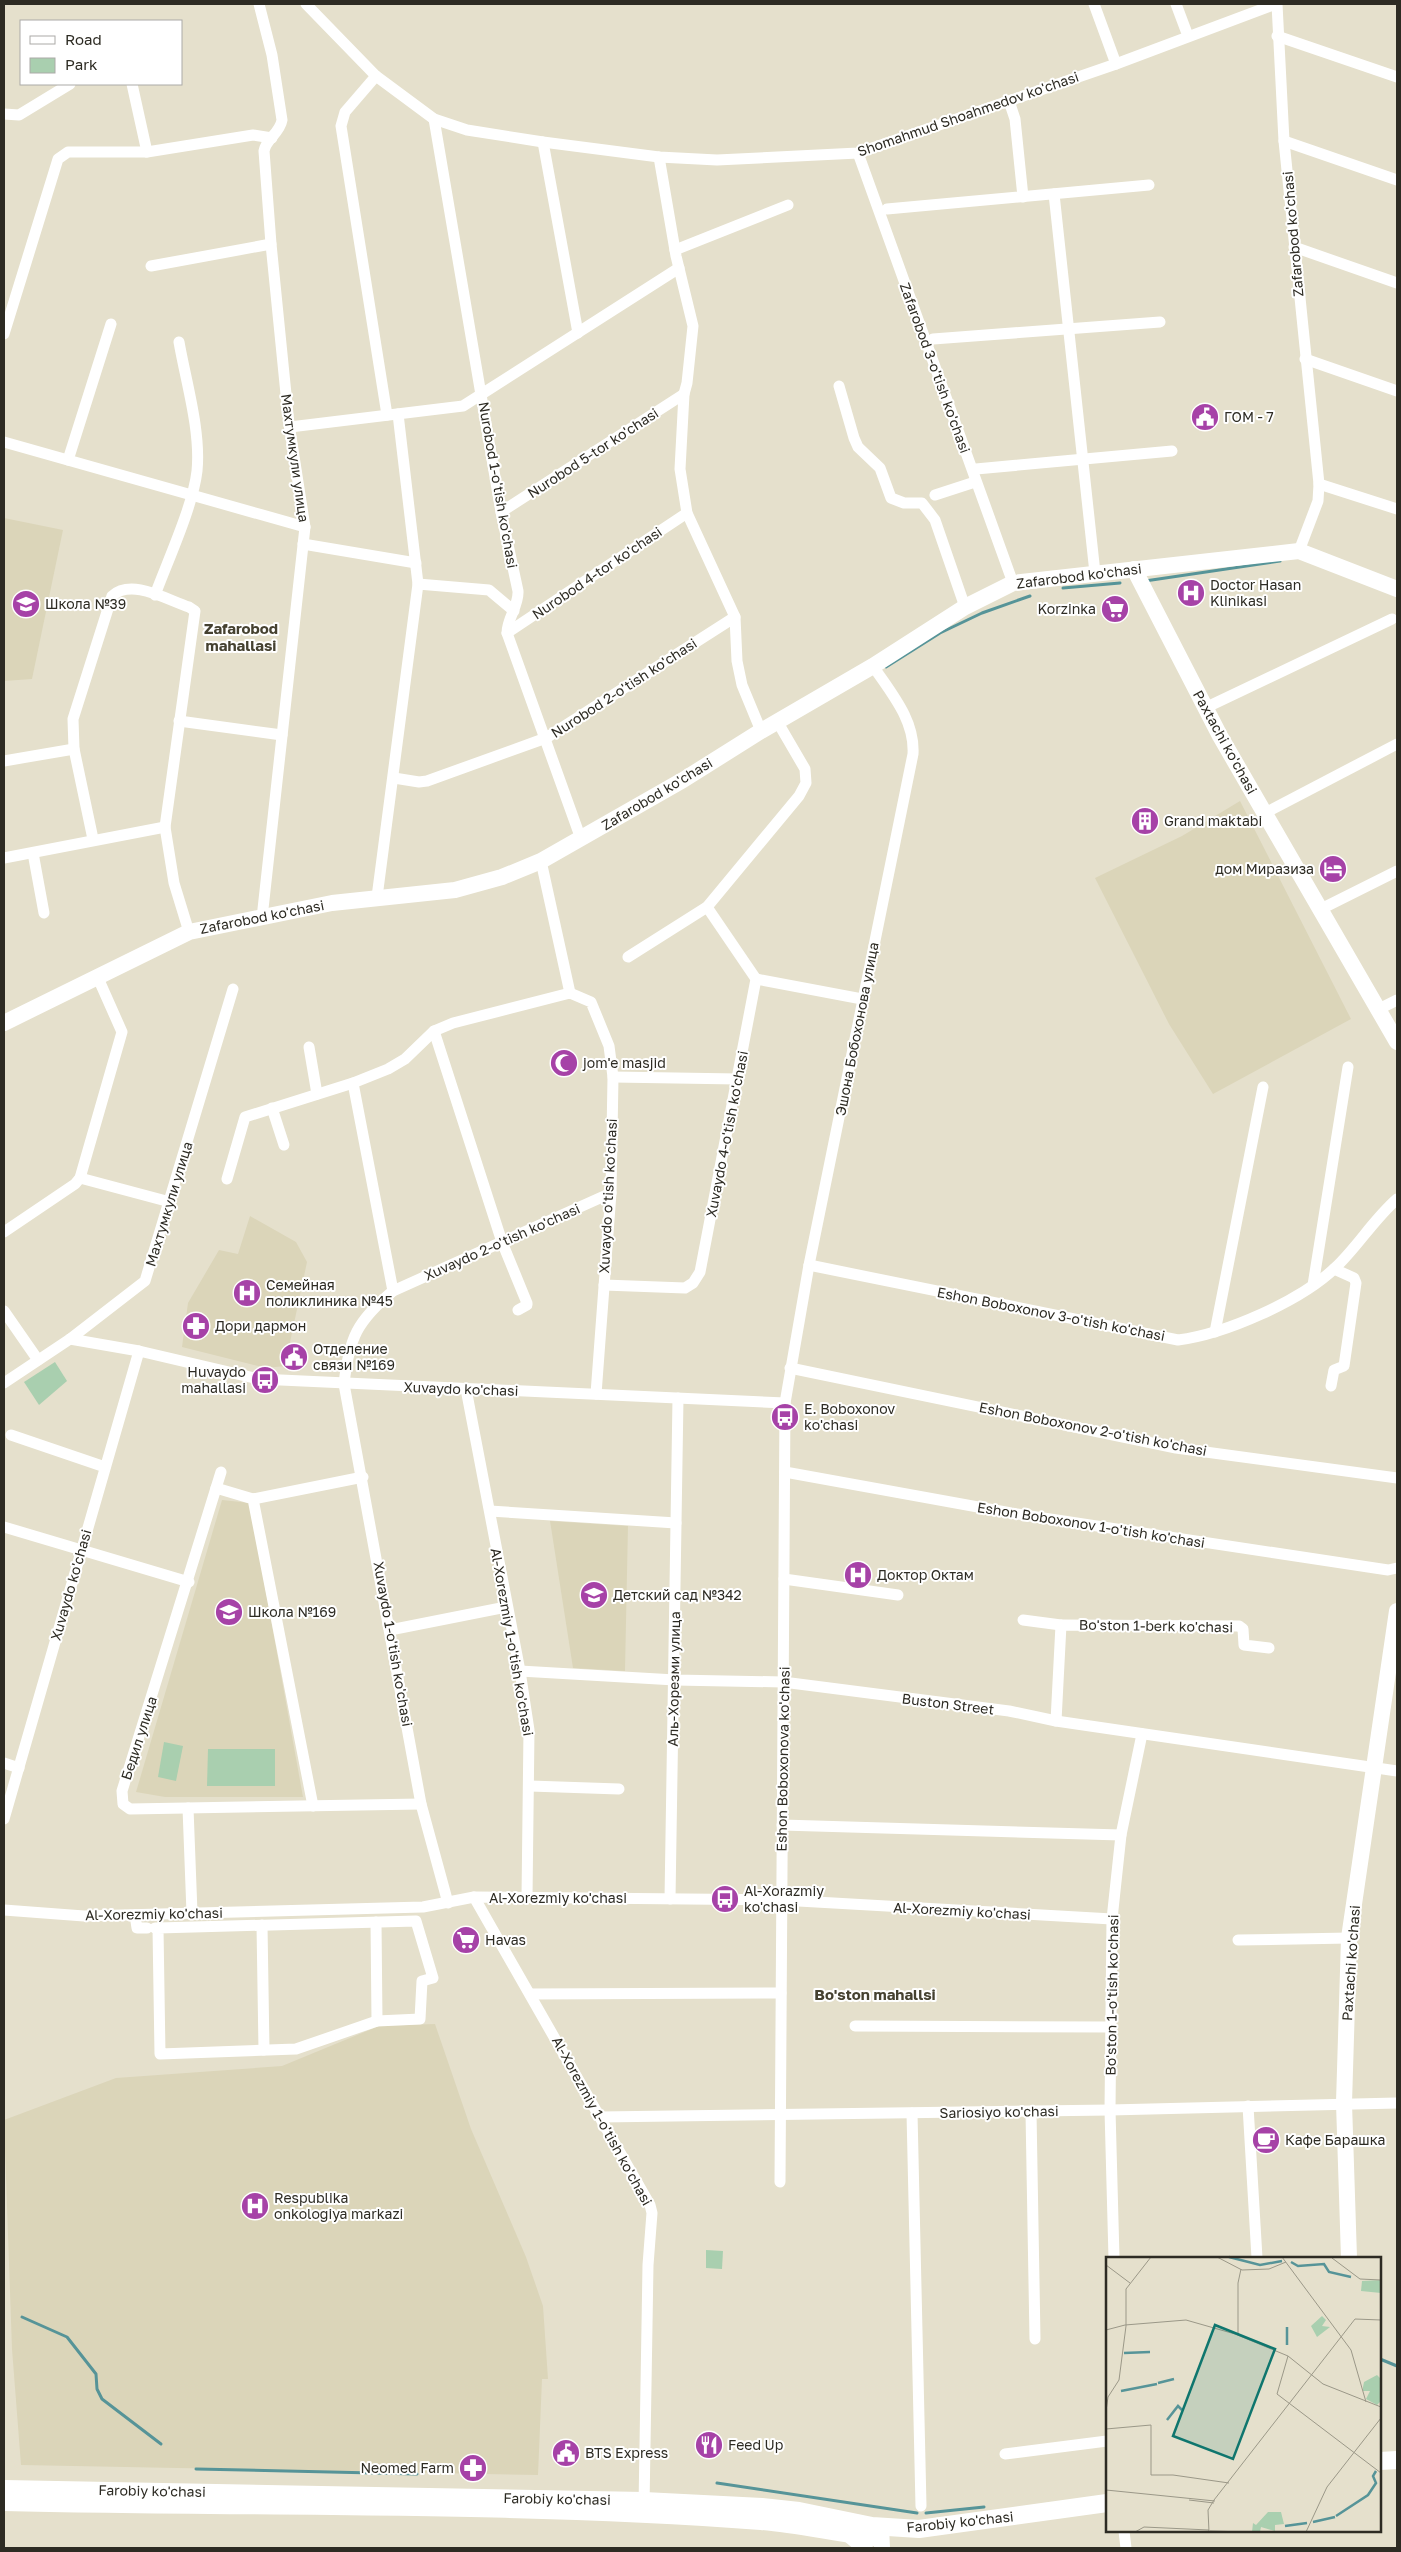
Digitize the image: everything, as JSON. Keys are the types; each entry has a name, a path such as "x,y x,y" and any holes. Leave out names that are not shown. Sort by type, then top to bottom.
{"main road":[{"path":"1381,2461 1397,2460"},
{"path":"1381,2471 1397,2470"},
{"name":"Farobiy ko'chasi","path":"4,2489 799,2511 874,2539 919,2529 1106,2503"},
{"name":"Farobiy ko'chasi","path":"4,2502 488,2509 644,2508 762,2521 847,2533 874,2539 932,2539 1106,2513"}],"street":[{"name":"Махтумкули улица","path":"259,4 272,55 282,120 281,127 264,151 271,244 290,427 305,527 262,918"},
{"name":"Shomahmud Shoahmedov ko'chasi","path":"306,4 376,76 434,119 468,130 543,142 659,157 717,160 858,153 1116,64 1258,7 1276,4"},
{"path":"1094,4 1116,64"},
{"path":"1176,4 1188,36"},
{"name":"Zafarobod ko'chasi","path":"1276,4 1284,141 1319,484 1318,501 1298,551"},
{"path":"1277,36 1397,77"},
{"path":"376,76 345,112 340,126 393,415 418,584 377,897"},
{"path":"4,114 19,115 68,85"},
{"path":"132,85 146,152"},
{"path":"1009,101 1015,118 1023,197"},
{"name":"Nurobod 1-o'tish ko'chasi","path":"434,119 501,512 518,591 514,611 507,626 507,633"},
{"path":"4,334 58,159 68,152 146,152 253,135 272,138"},
{"path":"1284,141 1397,180"},
{"path":"543,142 578,333"},
{"name":"Zafarobod 3-o'tish ko'chasi","path":"858,153 1013,583"},
{"path":"659,157 679,268 692,326 688,383 684,394 680,469 687,513 734,617 737,661 750,708 761,730"},
{"path":"887,209 1149,184"},
{"path":"1054,194 1095,573"},
{"path":"676,250 788,205"},
{"path":"151,266 271,244"},
{"path":"1294,248 1397,283"},
{"path":"290,427 457,408 679,268"},
{"path":"933,339 1160,322"},
{"path":"68,460 111,324"},
{"path":"155,595 192,495 197,471 197,442 179,342"},
{"path":"1305,360 1397,391"},
{"path":"839,386 858,447 878,465 891,498 904,503 922,503 935,520 965,607"},
{"name":"Nurobod 5-tor ko'chasi","path":"501,512 684,394"},
{"path":"4,442 305,527"},
{"path":"976,469 1083,461 1172,451"},
{"path":"935,494 975,482"},
{"path":"1319,484 1397,509"},
{"name":"Nurobod 4-tor ko'chasi","path":"507,633 687,513"},
{"path":"303,544 416,563"},
{"name":"Zafarobod ko'chasi","path":"4,1023 189,932 302,908 377,897 455,890 502,877 541,861 683,780 761,730 873,666 965,607 1013,583 1298,551 1397,589"},
{"name":"Paxtachi ko'chasi","path":"1134,568 1204,708 1397,1042"},
{"path":"418,584 489,590 514,611"},
{"path":"93,839 74,749 74,714 112,596 127,588 155,595 189,607 195,612 165,827 174,883 189,932"},
{"name":"Nurobod 2-o'tish ko'chasi","path":"394,778 419,782 427,781 546,738 734,617"},
{"path":"1204,708 1392,619"},
{"path":"507,633 581,839"},
{"name":"Эшона Бобохонова улица","path":"785,1403 809,1265 913,754 914,740 910,725 873,666"},
{"path":"179,721 282,735"},
{"path":"628,957 707,907 799,796 806,783 805,769 777,721"},
{"path":"1265,813 1397,744"},
{"path":"4,761 74,749"},
{"path":"4,858 93,839 165,827"},
{"path":"33,853 44,913"},
{"path":"227,1179 245,1117 353,1083 388,1069 406,1059 434,1031 453,1023 570,992 541,861"},
{"path":"1321,909 1397,871"},
{"path":"707,907 756,979 862,999"},
{"path":"4,1232 75,1184 80,1178 122,1032 98,978"},
{"name":"Xuvaydo 4-o'tish ko'chasi","path":"604,1285 685,1288 693,1283 700,1272 756,979"},
{"name":"Махтумкули улица","path":"4,1383 70,1340 145,1281 233,988"},
{"name":"Xuvaydo o'tish ko'chasi","path":"570,992 592,1002 609,1046 613,1077 611,1193 596,1394"},
{"path":"1379,1010 1397,1000"},
{"path":"434,1031 502,1242 527,1303 527,1305 518,1310"},
{"path":"309,1047 316,1094"},
{"path":"1313,1285 1348,1067"},
{"path":"613,1077 738,1079"},
{"path":"353,1083 393,1291"},
{"path":"1215,1332 1263,1087"},
{"path":"272,1108 284,1145"},
{"path":"80,1178 170,1202"},
{"name":"Xuvaydo 2-o'tish ko'chasi","path":"344,1384 347,1355 353,1336 371,1309 393,1291 611,1193"},
{"name":"Eshon Boboxonov 3-o'tish ko'chasi","path":"809,1265 1178,1340 1215,1332 1268,1309 1313,1285 1334,1269 1397,1199"},
{"path":"1331,1386 1334,1370 1344,1366 1356,1283 1354,1278 1334,1269"},
{"path":"4,1311 38,1360"},
{"name":"Xuvaydo ko'chasi","path":"70,1340 139,1351 259,1379 785,1403"},
{"name":"Xuvaydo ko'chasi","path":"4,1819 139,1351"},
{"name":"Eshon Boboxonov 2-o'tish ko'chasi","path":"790,1368 1176,1448 1397,1478"},
{"name":"Xuvaydo 1-o'tish ko'chasi","path":"344,1384 363,1477 421,1804 448,1903"},
{"name":"Al-Xorezmiy 1-o'tish ko'chasi","path":"466,1389 490,1511 506,1607 520,1672 529,1730 530,1786 527,1898"},
{"name":"Аль-Хорезми улица","path":"670,1899 675,1680 678,1398"},
{"name":"Eshon Boboxonova ko'chasi","path":"780,2115 785,1403"},
{"path":"11,1435 106,1467"},
{"name":"Бедил улица","path":"221,1472 189,1582 121,1799 126,1808 130,1810 421,1804"},
{"name":"Eshon Boboxonov 1-o'tish ko'chasi","path":"785,1472 1011,1513 1388,1570 1397,1568"},
{"path":"216,1488 253,1500 363,1477"},
{"path":"253,1500 314,1806"},
{"path":"490,1511 676,1523"},
{"path":"4,1527 189,1582"},
{"path":"784,1579 898,1595"},
{"path":"390,1630 506,1607"},
{"name":"Paxtachi ko'chasi","path":"1349,2257 1344,2104 1349,1938 1397,1611"},
{"path":"1023,1620 1061,1625"},
{"name":"Bo'ston 1-berk ko'chasi","path":"1056,1721 1061,1625 1239,1626 1243,1628 1244,1646 1269,1648"},
{"name":"Buston Street","path":"520,1672 675,1680 783,1682 1009,1711 1056,1721 1397,1771"},
{"name":"Bo'ston 1-o'tish ko'chasi","path":"1114,2257 1110,2110 1112,1919 1121,1835 1142,1734"},
{"path":"4,1763 19,1768"},
{"path":"530,1786 619,1789"},
{"path":"188,1808 192,1913"},
{"path":"782,1825 1121,1835"},
{"name":"Al-Xorezmiy 1-o'tish ko'chasi","path":"474,1898 646,2195 652,2213 648,2265 644,2508"},
{"name":"Al-Xorezmiy ko'chasi","path":"4,1910 84,1916 423,1907 474,1898 670,1899 781,1900 1112,1919"},
{"path":"135,1915 137,1928 416,1921 433,1978 422,1981 420,2018 377,2021 296,2049 160,2054 153,1928"},
{"path":"376,1922 377,2021"},
{"path":"262,1925 264,2050"},
{"path":"1238,1940 1349,1938"},
{"path":"530,1994 781,1992"},
{"path":"856,2026 1112,2027"},
{"name":"Sariosiyo ko'chasi","path":"600,2117 1031,2112 1397,2103"},
{"path":"1248,2106 1257,2257"},
{"path":"1031,2112 1035,2338"},
{"path":"912,2113 921,2506"},
{"path":"780,2115 780,2182"},
{"path":"1004,2454 1106,2441"},
{"path":"1124,2532 1126,2548"}],"shaded area":[{"name":"Школа №39","path":"4,518 63,530 32,679 4,681"},
{"path":"1240,801 1351,1019 1213,1094 1169,1024 1095,878 1182,836"},
{"name":"Семейная поликлиника №45","path":"250,1216 296,1242 307,1262 285,1366 266,1368 182,1347 188,1303 219,1250 238,1254"},
{"name":"Школа №169","path":"222,1500 250,1503 303,1797 165,1797 136,1792"},
{"name":"Детский сад №342","path":"550,1521 628,1526 625,1671 573,1668"},
{"name":"Respublika onkologiya markazi","path":"435,2024 471,2129 526,2257 543,2306 548,2379 542,2379 538,2475 21,2465 12,2349 4,2120 116,2078 282,2066 379,2026"}],"green space":[{"path":"55,1362 67,1381 39,1405 24,1382"},
{"path":"164,1742 183,1746 176,1781 158,1777"},
{"path":"208,1749 275,1749 275,1786 207,1786"},
{"path":"706,2250 723,2251 722,2269 706,2268"}],"waterway":[{"path":"1145,581 1280,561"},
{"path":"1063,588 1120,583"},
{"path":"886,667 940,633 982,613 1030,596"},
{"path":"22,2317 67,2337 96,2374 97,2389 102,2399 161,2444"},
{"path":"1381,2359 1397,2366"},
{"path":"196,2469 417,2474"},
{"path":"717,2483 917,2513"},
{"path":"926,2513 984,2507"}],"place":[{"name":"ГОМ - 7","path":"1205,417"},
{"name":"Doctor Hasan Klinikasi","path":"1191,593"},
{"name":"Школа №39","path":"26,604"},
{"name":"Korzinka","path":"1115,609"},
{"name":"Grand maktabi","path":"1145,821"},
{"name":"дом Миразиза","path":"1333,869"},
{"name":"jom'e masjid","path":"564,1063"},
{"name":"Семейная поликлиника №45","path":"247,1293"},
{"name":"Дори дармон","path":"196,1326"},
{"name":"Отделение связи №169","path":"294,1357"},
{"name":"Huvaydo mahallasi","path":"265,1380"},
{"name":"E. Boboxonov ko'chasi","path":"785,1417"},
{"name":"Доктор Октам","path":"858,1575"},
{"name":"Детский сад №342","path":"594,1595"},
{"name":"Школа №169","path":"229,1612"},
{"name":"Al-Xorazmiy ko'chasi","path":"725,1899"},
{"name":"Havas","path":"466,1940"},
{"name":"Кафе Барашка","path":"1266,2140"},
{"name":"Respublika onkologiya markazi","path":"255,2206"},
{"name":"Feed Up","path":"709,2445"},
{"name":"BTS Express","path":"566,2453"},
{"name":"Neomed Farm","path":"473,2468"}],"district":[{"name":"Zafarobod mahallasi","path":"241,638"},
{"name":"Bo'ston mahallsi","path":"875,1995"}]}
